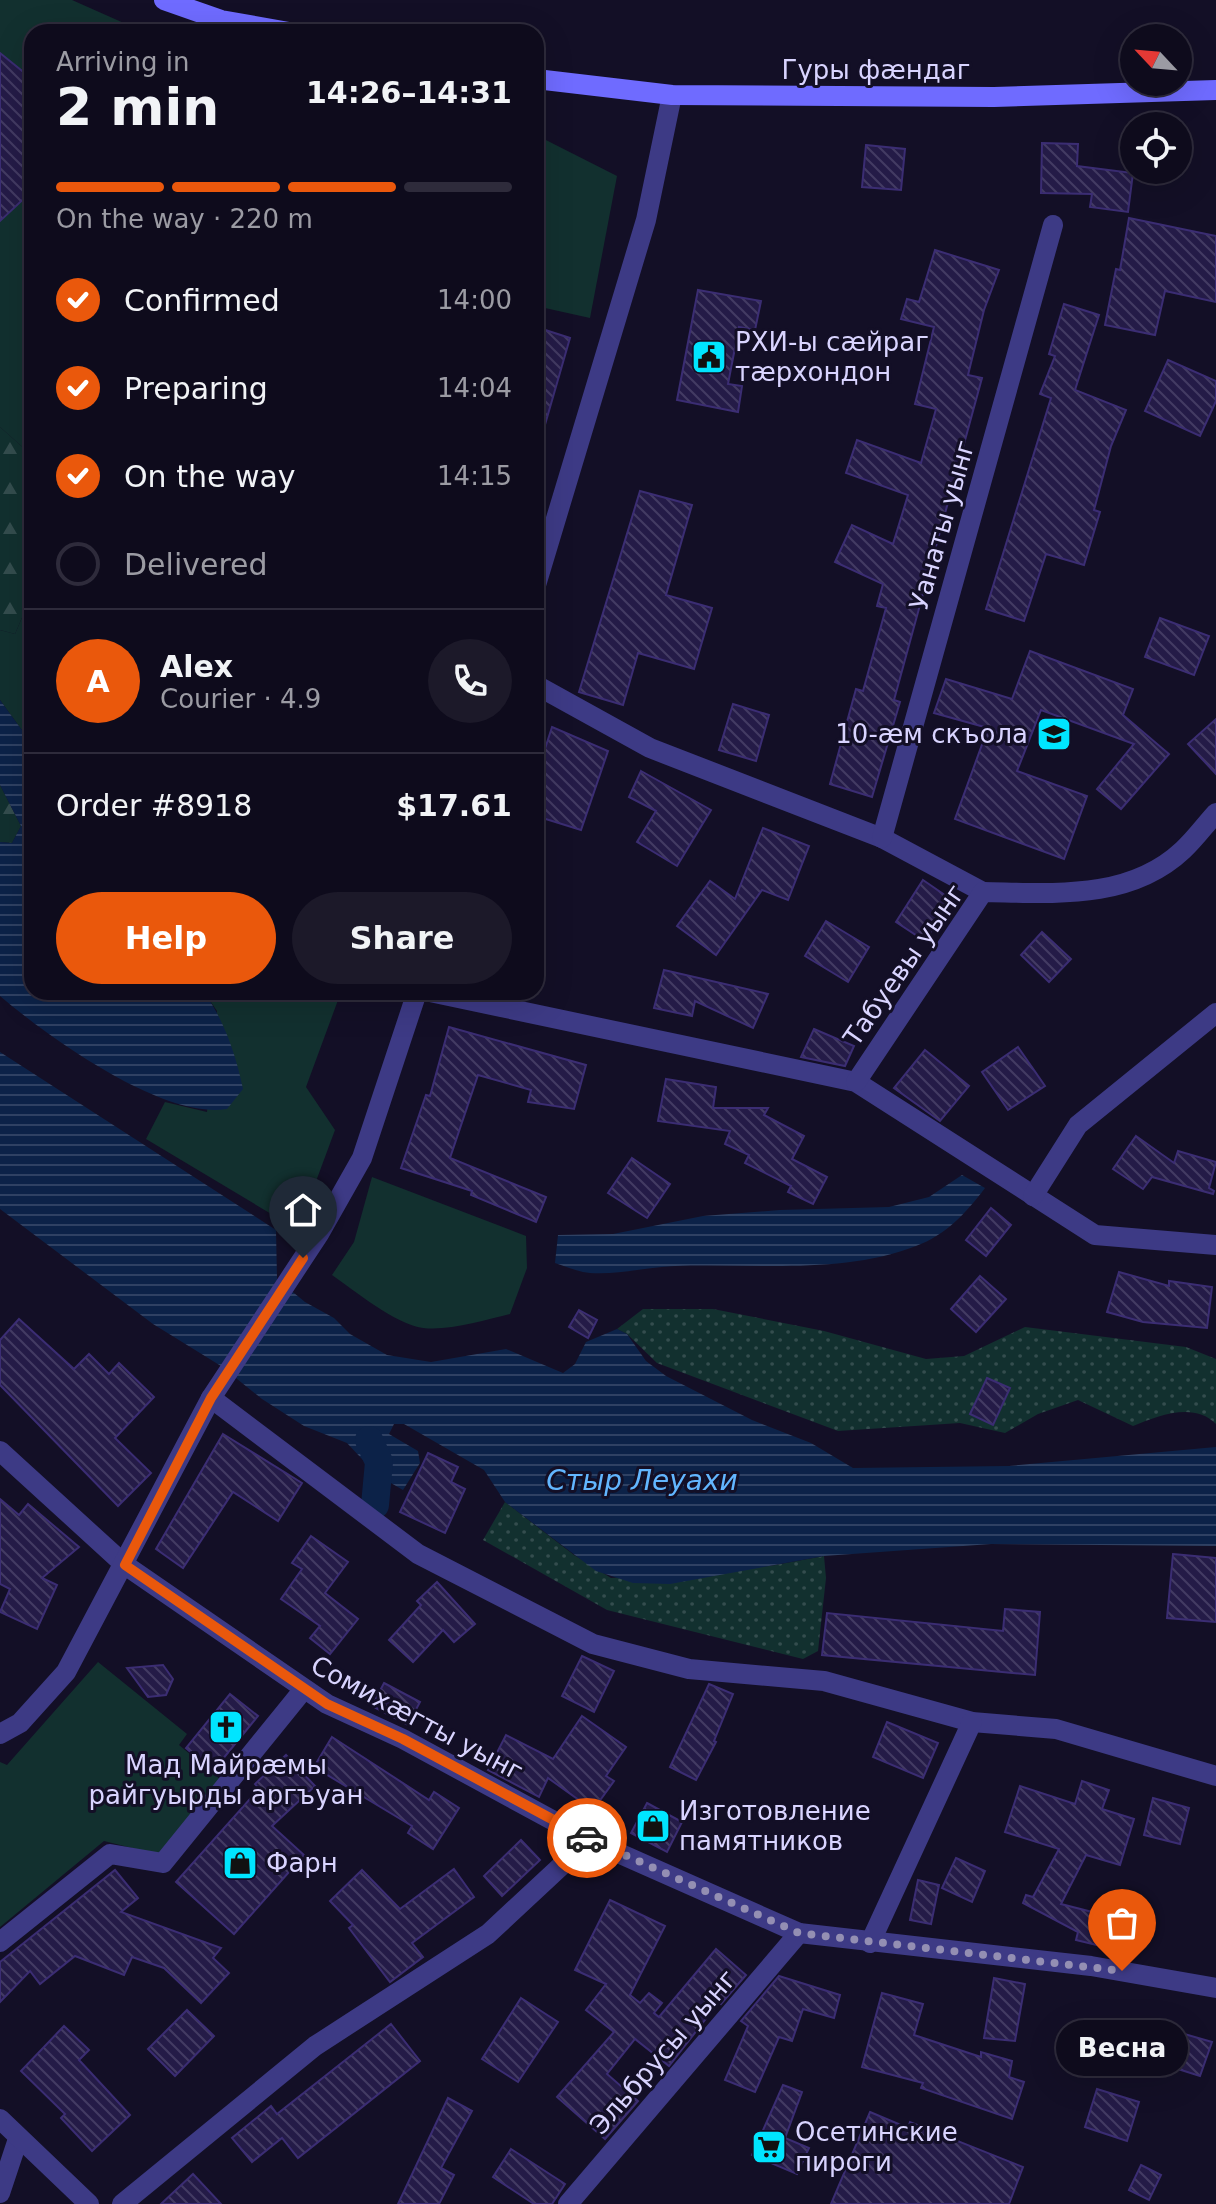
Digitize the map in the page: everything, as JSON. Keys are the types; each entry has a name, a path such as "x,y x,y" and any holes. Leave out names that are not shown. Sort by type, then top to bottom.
{"main road":[{"path":"164,0 221,20 244,24"},
{"name":"Гуры фӕндаг","path":"544,80 672,95 994,97 1216,90"}],"street":[{"path":"544,558 646,220 672,95"},
{"name":"Уанаты уынг","path":"882,838 1053,225"},
{"path":"544,689 650,748 882,838 983,892"},
{"name":"Табуевы уынг","path":"856,1082 983,892 1080,894 1132,882 1182,852 1216,813"},
{"path":"0,1734 20,1723 66,1672 211,1398 319,1234 362,1158 414,1000"},
{"path":"468,1000 856,1082 1095,1235 1216,1245"},
{"path":"1033,1196 1078,1125 1216,1013"},
{"path":"211,1398 418,1554 593,1644 689,1669 824,1681 972,1722 1056,1729 1216,1776"},
{"name":"Сомихæгты уынг","path":"0,1451 125,1565 327,1704 403,1739 589,1840 799,1933 1091,1966 1216,1988"},
{"path":"0,1942 110,1854 163,1863 304,1689"},
{"path":"870,1943 972,1722"},
{"path":"122,2204 315,2046 488,1934 589,1840"},
{"name":"Эльбрусы уынг","path":"568,2204 799,1933"},
{"path":"0,2119 89,2204"},
{"path":"0,2193 18,2139"}],"green space":[{"path":"0,0 72,0 126,24 24,24 24,448 0,427"},
{"path":"544,139 617,176 590,318 544,308"},
{"path":"0,427 24,448 24,613 15,634 0,630"},
{"path":"24,613 24,733 0,700 0,630 15,634"},
{"path":"0,785 21,826 12,843 0,842"},
{"path":"209,1000 338,1000 306,1087 335,1130 298,1230 146,1139 165,1102 207,1112 217,1011"},
{"path":"372,1177 526,1236 527,1268 510,1314 456,1326 423,1328 388,1314 332,1275 354,1242"},
{"path":"643,1309 713,1309 824,1331 926,1359 964,1356 1025,1327 1186,1347 1216,1359 1216,1424 1197,1413 1186,1412 1164,1415 1133,1426 1078,1400 1038,1414 1005,1433 960,1423 838,1431 657,1363 627,1334 617,1329"},
{"path":"505,1502 574,1555 611,1578 770,1566 824,1556 826,1578 818,1651 803,1659 607,1610 483,1540"},
{"path":"98,1662 187,1734 179,1745 221,1780 160,1855 104,1841 0,1927 0,1762 7,1765"}],"water":[{"path":"0,700 24,733 24,1000 209,1000 228,1038 243,1089 227,1109 201,1109 140,1089 76,1053 0,996 0,842 12,843 21,826 0,785"},
{"name":"Стыр Леуахи","path":"0,1052 276,1230 277,1279 305,1302 334,1318 350,1334 387,1355 431,1362 506,1349 563,1373 575,1364 586,1342 617,1329 627,1334 646,1361 666,1376 752,1420 811,1443 853,1468 1009,1466 1216,1447 1216,1546 991,1544 824,1556 670,1584 633,1583 596,1571 505,1502 484,1470 404,1424 394,1424 389,1434 418,1451 420,1463 403,1490 377,1475 347,1443 304,1426 262,1399 221,1366 153,1324 0,1209"},
{"path":"962,1175 985,1188 963,1214 927,1241 888,1255 797,1266 675,1266 601,1273 582,1272 555,1263 558,1235 613,1234 703,1216 889,1207 929,1197"}],"building":[{"path":"0,53 24,72 24,198 0,221"},
{"path":"1042,143 1078,144 1077,166 1120,171 1120,184 1132,184 1128,212 1090,207 1092,194 1041,193"},
{"path":"866,145 905,149 901,190 862,187"},
{"path":"1129,218 1216,236 1216,302 1165,291 1155,335 1105,325 1116,269 1120,270"},
{"path":"935,250 999,270 984,310 968,375 982,378 894,700 900,702 872,797 830,784 856,689 863,691 886,608 877,606 883,584 835,562 852,525 893,544 908,495 846,473 857,440 921,463 936,409 915,404 934,327 901,319 907,299 919,302"},
{"name":"РХИ-ы сæйраг тæрхондон","path":"698,290 761,301 755,330 739,327 728,384 742,386 738,412 677,400"},
{"path":"1064,304 1099,315 1075,390 1126,410 1111,446 1094,510 1100,512 1084,565 1046,554 1024,621 986,609 1051,398 1040,394 1055,356 1049,354"},
{"path":"544,330 570,338 544,428"},
{"path":"1168,360 1216,381 1216,401 1200,436 1145,411"},
{"path":"640,491 692,505 666,595 712,608 694,669 638,653 623,705 579,692"},
{"path":"1160,618 1209,636 1194,675 1145,657"},
{"path":"1030,651 1133,689 1123,715 1169,754 1121,809 1097,789 1134,744 1041,710 1017,771 1087,796 1064,859 955,819 988,728 934,713 946,679 1012,699"},
{"path":"733,704 769,715 756,761 719,750"},
{"path":"1216,719 1216,774 1188,744"},
{"path":"552,727 608,751 581,830 544,818 544,752"},
{"path":"641,771 711,810 677,866 637,842 656,811 629,797"},
{"path":"763,828 809,846 788,900 762,890 716,955 677,926 710,881 735,899"},
{"path":"923,880 952,900 925,941 896,922"},
{"path":"826,921 869,947 848,982 805,956"},
{"path":"1042,932 1071,959 1049,982 1021,955"},
{"path":"664,970 768,994 753,1028 695,1001 692,1016 654,1008"},
{"path":"449,1027 586,1065 574,1109 528,1102 531,1090 478,1075 450,1158 546,1197 536,1222 471,1195 472,1191 401,1168 426,1095 430,1096"},
{"path":"814,1029 854,1046 845,1066 801,1057"},
{"path":"1018,1047 1045,1086 1008,1110 982,1072"},
{"path":"925,1050 969,1086 940,1121 894,1088"},
{"path":"666,1079 716,1087 713,1108 768,1108 764,1115 804,1136 792,1159 827,1177 813,1204 788,1192 791,1186 745,1163 749,1155 725,1144 730,1131 658,1121"},
{"path":"1136,1136 1174,1163 1178,1151 1216,1162 1209,1188 1214,1191 1213,1194 1152,1177 1143,1189 1113,1169"},
{"path":"632,1158 670,1184 647,1218 608,1193"},
{"path":"991,1208 1011,1225 986,1256 966,1240"},
{"path":"1119,1272 1169,1286 1169,1281 1212,1287 1207,1328 1143,1322 1107,1312"},
{"path":"980,1276 1006,1299 976,1332 951,1309"},
{"path":"579,1310 597,1320 588,1338 569,1327"},
{"path":"19,1319 74,1369 89,1354 109,1374 119,1363 154,1397 115,1438 151,1473 118,1506 0,1385 0,1340"},
{"path":"987,1378 1010,1388 993,1425 970,1414"},
{"path":"223,1434 302,1483 278,1521 233,1492 183,1568 156,1549"},
{"path":"428,1453 458,1467 451,1482 465,1489 445,1533 400,1512"},
{"path":"0,1499 19,1515 28,1504 79,1547 42,1578 57,1585 37,1629 0,1612 10,1589 0,1584"},
{"path":"311,1536 348,1562 325,1593 358,1619 330,1654 310,1638 320,1626 281,1599 302,1569 292,1563"},
{"path":"1173,1554 1216,1558 1216,1622 1167,1618"},
{"path":"437,1582 475,1624 454,1642 443,1630 413,1662 389,1640 421,1605 417,1601"},
{"path":"1005,1609 1040,1612 1035,1675 822,1655 827,1613 1003,1631"},
{"path":"582,1656 614,1671 594,1712 562,1696"},
{"path":"163,1665 173,1679 166,1695 148,1697 127,1668"},
{"path":"384,1683 420,1702 408,1725 372,1706"},
{"path":"709,1684 733,1694 716,1742 696,1780 670,1767"},
{"name":"Мад Майрæмы райгуырды аргъуан","path":"230,1694 258,1716 213,1771 186,1748"},
{"path":"582,1716 626,1747 606,1776 614,1781 593,1810 548,1778 539,1797 488,1770 506,1735 553,1759"},
{"path":"887,1722 938,1743 923,1778 873,1757"},
{"path":"332,1737 429,1800 434,1792 459,1808 433,1849 408,1833 412,1826 314,1767"},
{"path":"286,1755 315,1786 272,1826 304,1855 234,1934 176,1882 259,1789 255,1784"},
{"path":"1082,1781 1109,1790 1102,1809 1134,1819 1120,1865 1086,1855 1061,1904 1112,1917 1105,1947 1076,1940 1078,1932 1023,1903 1026,1895 1033,1897 1059,1849 1005,1832 1020,1786 1075,1804"},
{"path":"1153,1798 1189,1808 1180,1844 1144,1835"},
{"path":"647,1803 682,1822 667,1852 631,1833"},
{"path":"521,1840 540,1860 502,1896 484,1876"},
{"path":"956,1858 985,1871 972,1902 942,1888"},
{"path":"454,1869 474,1897 412,1943 423,1957 390,1982 349,1928 353,1925 330,1901 362,1870 400,1909"},
{"path":"115,1870 138,1898 121,1912 221,1948 213,1958 229,1973 201,2003 164,1968 132,1957 124,1975 75,1956 40,1984 30,1971 0,2002 0,1962"},
{"path":"918,1880 939,1885 931,1924 910,1920"},
{"path":"610,1900 665,1926 630,1995 640,2003 649,1993 662,2003 654,2013 659,2017 716,1949 746,1975 721,2004 719,2002 669,2066 635,2039 607,2074 638,2101 605,2139 557,2097 614,2032 586,2010 606,1984 575,1970"},
{"path":"779,1976 840,1995 834,2018 803,2009 792,2041 779,2037 755,2092 725,2080 748,2026 741,2021"},
{"path":"994,1978 1025,1984 1015,2041 984,2038"},
{"path":"882,1993 923,2004 914,2035 981,2057 981,2052 1012,2061 1009,2077 1024,2082 1012,2119 921,2088 923,2083 862,2067"},
{"path":"521,1998 558,2022 518,2082 482,2059"},
{"path":"187,2010 214,2036 175,2076 148,2049"},
{"path":"391,2024 420,2061 298,2158 282,2138 252,2162 232,2138 271,2106 277,2114"},
{"path":"1102,2024 1174,2031 1212,2042 1200,2076 1159,2063 1161,2056 1099,2050"},
{"path":"64,2026 89,2050 79,2060 130,2115 92,2151 61,2118 65,2114 21,2071"},
{"path":"783,2085 802,2092 785,2138 809,2148 797,2174 752,2155"},
{"path":"1097,2089 1139,2102 1127,2141 1085,2127"},
{"path":"448,2098 472,2111 441,2168 454,2175 439,2204 398,2204"},
{"path":"870,2112 908,2128 910,2122 1023,2167 1009,2204 831,2204"},
{"path":"511,2149 565,2184 552,2204 534,2204 493,2177"},
{"path":"1141,2165 1161,2175 1149,2200 1129,2190"},
{"path":"193,2174 221,2204 161,2204"}],"waterway":[{"path":"369,1440 379,1462 375,1505"}],"way so far":[{"path":"587,1838 799,1933 1122,1971"}],"place":[{"name":"РХИ-ы сæйраг тæрхондон","path":"709,357"},
{"name":"10-æм скъола","path":"1054,734"},
{"name":"Мад Майрæмы райгуырды аргъуан","path":"226,1727"},
{"name":"Изготовление памятников","path":"653,1826"},
{"name":"Фарн","path":"240,1863"},
{"name":"Весна","path":"1122,1971"},
{"name":"Осетинские пироги","path":"769,2147"}],"route":[{"path":"303,1258 211,1398 125,1565 327,1704 403,1739 587,1838"}]}
